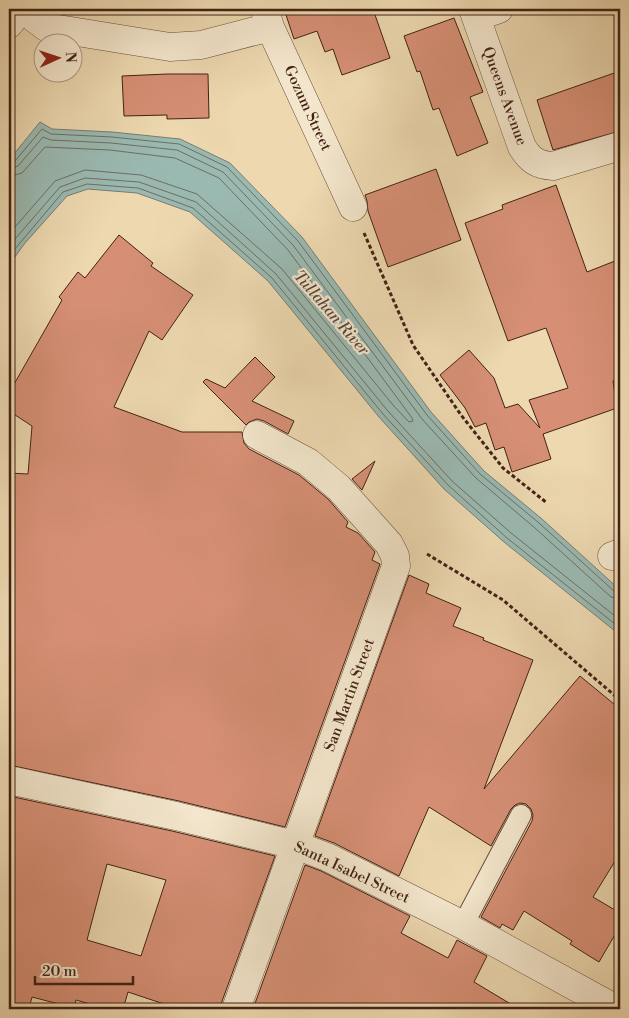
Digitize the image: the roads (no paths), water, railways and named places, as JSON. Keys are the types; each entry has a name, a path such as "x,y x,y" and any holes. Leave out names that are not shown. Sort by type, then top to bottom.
{"street":[{"path":"9,24 21,9"},
{"path":"29,9 34,18 46,28 170,47 202,45 267,18"},
{"name":"Queens Avenue","path":"483,11 522,147 530,160 542,165 553,166 620,146"},
{"name":"Gozum Street","path":"267,18 353,207"},
{"name":"San Martin Street","path":"236,1009 396,566 396,556 390,544 339,488 308,462 257,435"},
{"name":"Santa Isabel Street","path":"9,780 176,816 295,845 327,857 463,925 616,1009"}],"lane":[{"path":"463,925 520,815"}],"water":[{"name":"Tullahan River","path":"40,122 52,129 112,132 180,139 230,163 302,237 431,412 484,471 542,519 620,590 620,635 504,542 444,489 379,417 268,281 190,212 137,193 88,189 67,196 25,243 9,265 9,160"}]}
